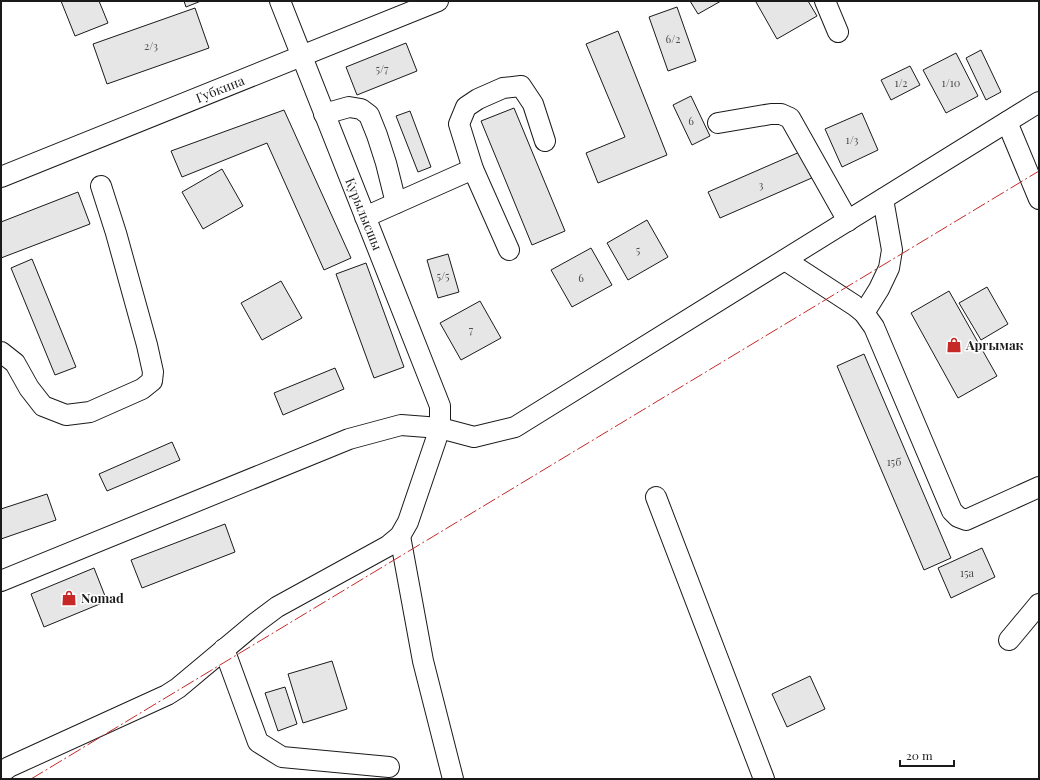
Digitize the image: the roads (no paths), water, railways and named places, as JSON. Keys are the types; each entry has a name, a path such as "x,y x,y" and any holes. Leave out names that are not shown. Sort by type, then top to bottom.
{"street":[{"name":"Курылысшы","path":"280,1 440,406 440,428 408,522 400,536"},
{"name":"Губкина","path":"1,176 438,1"},
{"path":"825,1 838,32"},
{"path":"509,250 473,170 459,124 466,107 478,99 503,88 521,86 533,104 545,141"},
{"path":"1,581 349,439 401,425 440,428 474,437 515,427 1039,102"},
{"path":"324,114 349,107 361,109 369,115 386,163 396,203"},
{"path":"718,123 771,114 781,114 790,118 848,221"},
{"path":"1007,122 1039,199"},
{"path":"365,217 473,170"},
{"path":"1,352 15,363 29,388 43,406 66,415 90,412 142,389 152,381 153,372 147,345 116,232 101,186"},
{"path":"864,313 879,289 889,268 892,250 884,199"},
{"path":"785,260 864,313 874,327 952,511 958,517 966,520 1039,488"},
{"path":"656,497 764,779"},
{"path":"1,773 9,767 167,695 178,688 277,607 388,546 400,536 423,661 453,779"},
{"path":"1009,640 1039,604"},
{"path":"224,649 258,742 282,757 389,767"}],"place":[{"name":"Аргымак","path":"954,345"},
{"name":"Nomad","path":"69,598"}]}
